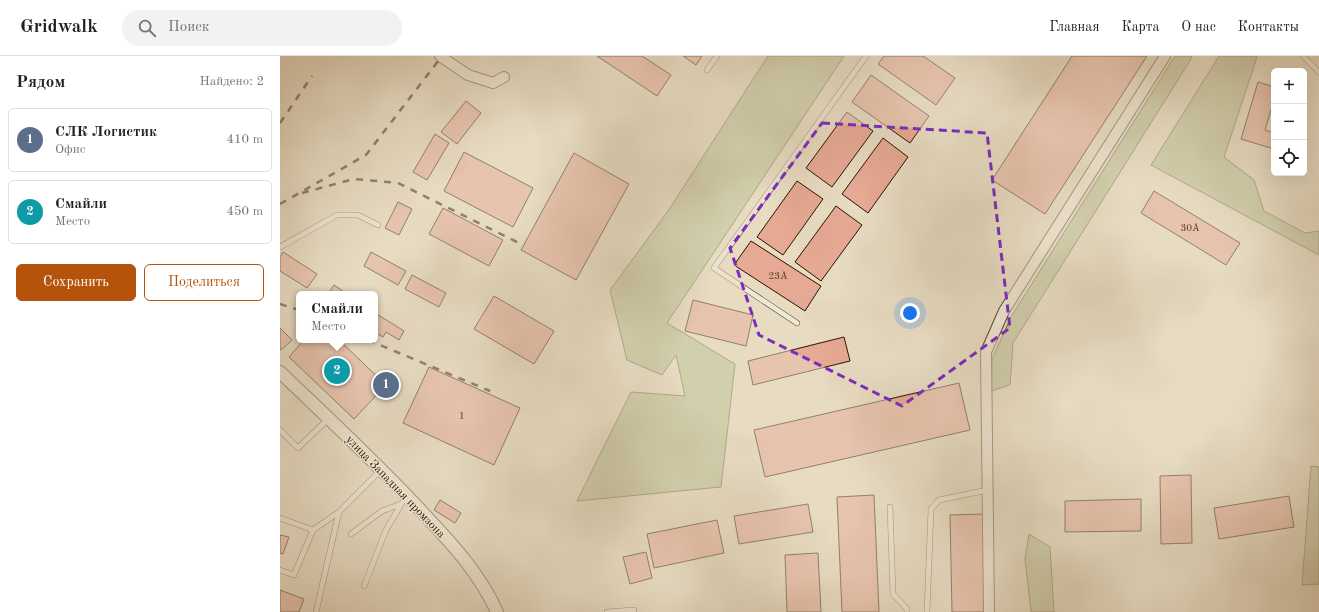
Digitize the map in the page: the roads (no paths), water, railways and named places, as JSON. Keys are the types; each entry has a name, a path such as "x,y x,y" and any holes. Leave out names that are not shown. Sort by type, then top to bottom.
{"street":[{"path":"440,56 468,75 493,83 504,76"},
{"path":"989,612 986,352 1004,311 1165,56"},
{"name":"улица Западная промзона","path":"280,372 381,470 404,499 460,553 489,594 497,612"}],"lane":[{"path":"707,70 717,56"},
{"path":"797,323 714,268 866,56"},
{"path":"1302,56 1319,72"},
{"path":"280,247 337,215 358,215 378,225"},
{"path":"280,430 298,448 328,419"},
{"path":"280,570 294,575 313,530 338,512 381,470"},
{"path":"927,612 931,508 939,500 988,490"},
{"path":"352,534 382,510 404,499"},
{"path":"364,586 386,530 404,499"},
{"path":"890,507 893,594 907,609 907,612"},
{"path":"316,612 338,512"},
{"path":"280,518 313,530"},
{"path":"607,612 634,610"}],"railway":[{"path":"280,204 366,155 442,56"},
{"path":"280,123 312,76"},
{"path":"302,193 354,179 398,183 523,245"},
{"path":"280,304 296,309"},
{"path":"375,343 490,391"}],"place":[{"name":"Смайли","path":"337,371"},
{"name":"СЛК Логистик","path":"386,385"}]}
